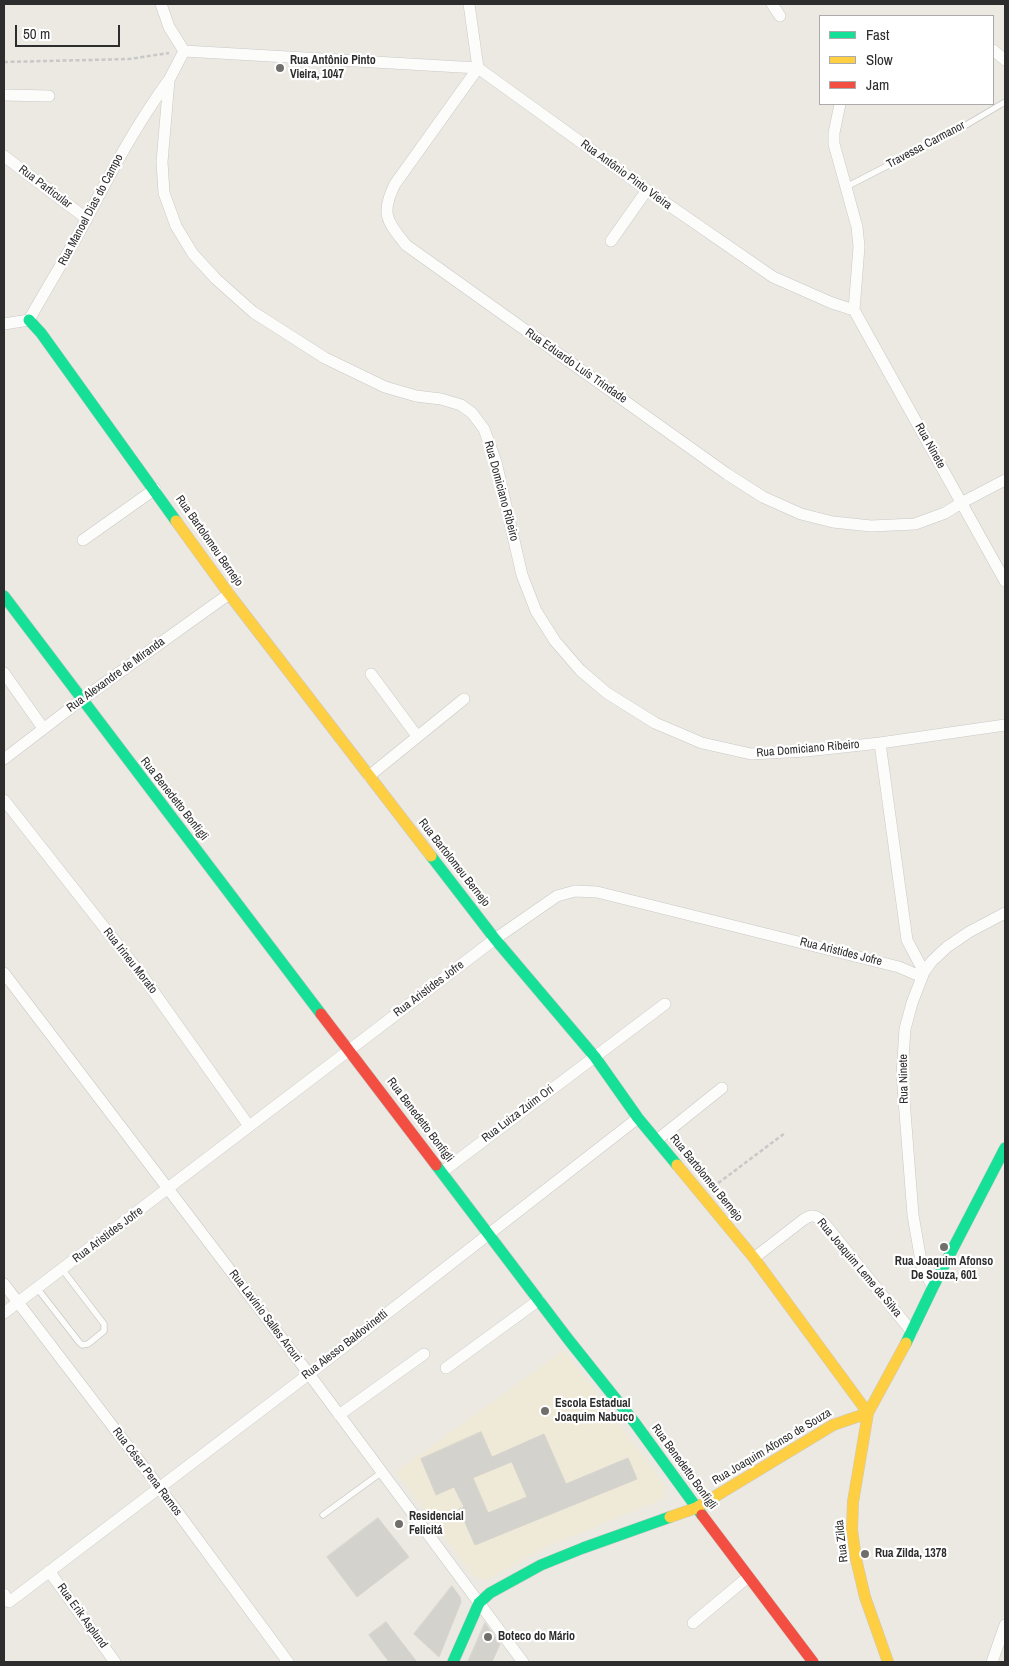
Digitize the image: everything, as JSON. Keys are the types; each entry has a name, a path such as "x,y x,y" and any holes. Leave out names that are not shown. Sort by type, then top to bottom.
{"street":[{"path":"161,4 169,27 184,51 478,68 469,4"},
{"path":"772,4 780,16"},
{"name":"Rua Domiciano Ribeiro","path":"184,51 169,80 162,162 164,193 176,226 193,254 216,279 252,312 325,358 385,387 416,396 441,399 461,405 472,413 484,429 496,462 522,575 536,611 554,640 580,670 607,693 655,723 702,743 751,754 806,751 880,743 1005,725"},
{"path":"994,51 1005,60"},
{"name":"Rua Antônio Pinto Vieira","path":"478,68 646,190 773,277 823,300 854,310"},
{"name":"Rua Eduardo Luís Trindade","path":"478,68 395,184 387,200 387,216 391,227 406,245 727,474 763,497 801,514 834,522 871,526 915,524 945,513 1005,480"},
{"name":"Rua Manoel Dias do Campo","path":"29,320 87,219 117,160 146,111 169,80"},
{"path":"4,95 49,96"},
{"path":"840,105 834,133 834,144 857,227 859,247 854,310"},
{"name":"Rua Particular","path":"4,156 87,219"},
{"path":"611,241 646,190"},
{"name":"Rua Ninete","path":"854,310 1005,582"},
{"path":"4,324 29,320"},
{"name":"Rua Bartolomeu Bernejo","path":"29,320 41,333 155,489 229,594 495,939 595,1056 638,1118 754,1258 868,1413"},
{"path":"83,540 155,489"},
{"name":"Rua Alexandre de Miranda","path":"4,759 81,700 229,594"},
{"name":"Rua Benedetto Bonfigli","path":"4,596 81,700 635,1423 696,1508 813,1662"},
{"path":"4,673 43,728"},
{"path":"371,674 417,736"},
{"path":"369,776 464,698"},
{"path":"880,743 907,940 923,975"},
{"name":"Rua Irineu Morato","path":"4,800 144,978 249,1126"},
{"name":"Rua Aristides Jofre","path":"4,1313 495,939 557,896 574,891 597,892 899,967 923,975"},
{"name":"Rua Ninete","path":"933,1287 922,1267 913,1215 902,1074 905,1029 923,975 932,961 946,947 969,932 1005,913"},
{"name":"Rua Lavínio Salles Arcuri","path":"4,973 309,1374 523,1662"},
{"name":"Rua Luiza Zuim Ori","path":"442,1172 665,1004"},
{"path":"657,1140 722,1088"},
{"name":"Rua Alesso Baldovinetti","path":"6,1601 49,1571 309,1374 638,1118"},
{"path":"868,1413 912,1332 933,1287 1005,1148"},
{"name":"Rua Joaquim Leme da Silva","path":"754,1258 803,1220 810,1216 815,1216 825,1224 912,1332"},
{"name":"Rua César Pena Ramos","path":"4,1284 159,1487 288,1662"},
{"path":"446,1368 539,1300"},
{"path":"339,1415 424,1354"},
{"name":"Rua Joaquim Afonso de Souza","path":"453,1662 479,1603 490,1593 541,1565 696,1508 833,1425 868,1413"},
{"name":"Rua Zilda","path":"868,1413 853,1502 852,1530 856,1559 865,1597 888,1662"},
{"name":"Rua Erik Asplund","path":"49,1571 115,1662"},
{"path":"693,1623 748,1577"},
{"path":"992,1662 1005,1625"}],"lane":[{"name":"Travessa Carmanor","path":"846,187 961,128 1005,102"},
{"path":"37,1288 79,1342 82,1345 88,1344 104,1331 104,1324 62,1269"},
{"path":"323,1515 382,1472"}],"path":[{"path":"4,62 129,59 184,51"},
{"path":"702,1195 785,1133"}],"shaded area":[{"name":"Escola Estadual Joaquim Nabuco","path":"564,1350 666,1487 663,1499 544,1548 487,1580 474,1577 396,1472"}],"building":[{"path":"481,1432 492,1457 544,1434 566,1484 628,1458 637,1479 475,1545 459,1509 464,1507 454,1487 436,1495 421,1459","holes":["512,1462 527,1497 488,1513 473,1478"]},
{"path":"378,1518 409,1557 357,1597 327,1557"},
{"path":"452,1586 460,1597 461,1602 439,1657 414,1634"},
{"path":"386,1622 417,1662 389,1662 369,1635"},
{"path":"485,1623 500,1644 492,1662 468,1662"}],"traffic: fast":[{"path":"29,320 41,333 176,521"},
{"path":"4,596 321,1014"},
{"path":"431,856 495,939 595,1057 638,1118 677,1165"},
{"path":"906,1343 1005,1148"},
{"path":"436,1165 568,1339 635,1423 702,1515"},
{"path":"453,1662 479,1603 490,1593 541,1565 670,1517"}],"traffic: slow":[{"path":"176,521 229,594 431,856"},
{"path":"677,1165 754,1258 868,1413"},
{"path":"888,1662 865,1597 856,1559 852,1530 853,1502 868,1413 906,1343"},
{"path":"670,1517 696,1508 833,1425 868,1413"}],"traffic: jam":[{"path":"321,1014 436,1165"},
{"path":"702,1515 813,1662"}],"place":[{"name":"Rua Antônio Pinto Vieira, 1047","path":"280,68"},
{"name":"Rua Joaquim Afonso De Souza, 601","path":"944,1247"},
{"name":"Escola Estadual Joaquim Nabuco","path":"545,1411"},
{"name":"Residencial Felicitá","path":"399,1524"},
{"name":"Rua Zilda, 1378","path":"865,1554"},
{"name":"Boteco do Mário","path":"488,1637"}]}
